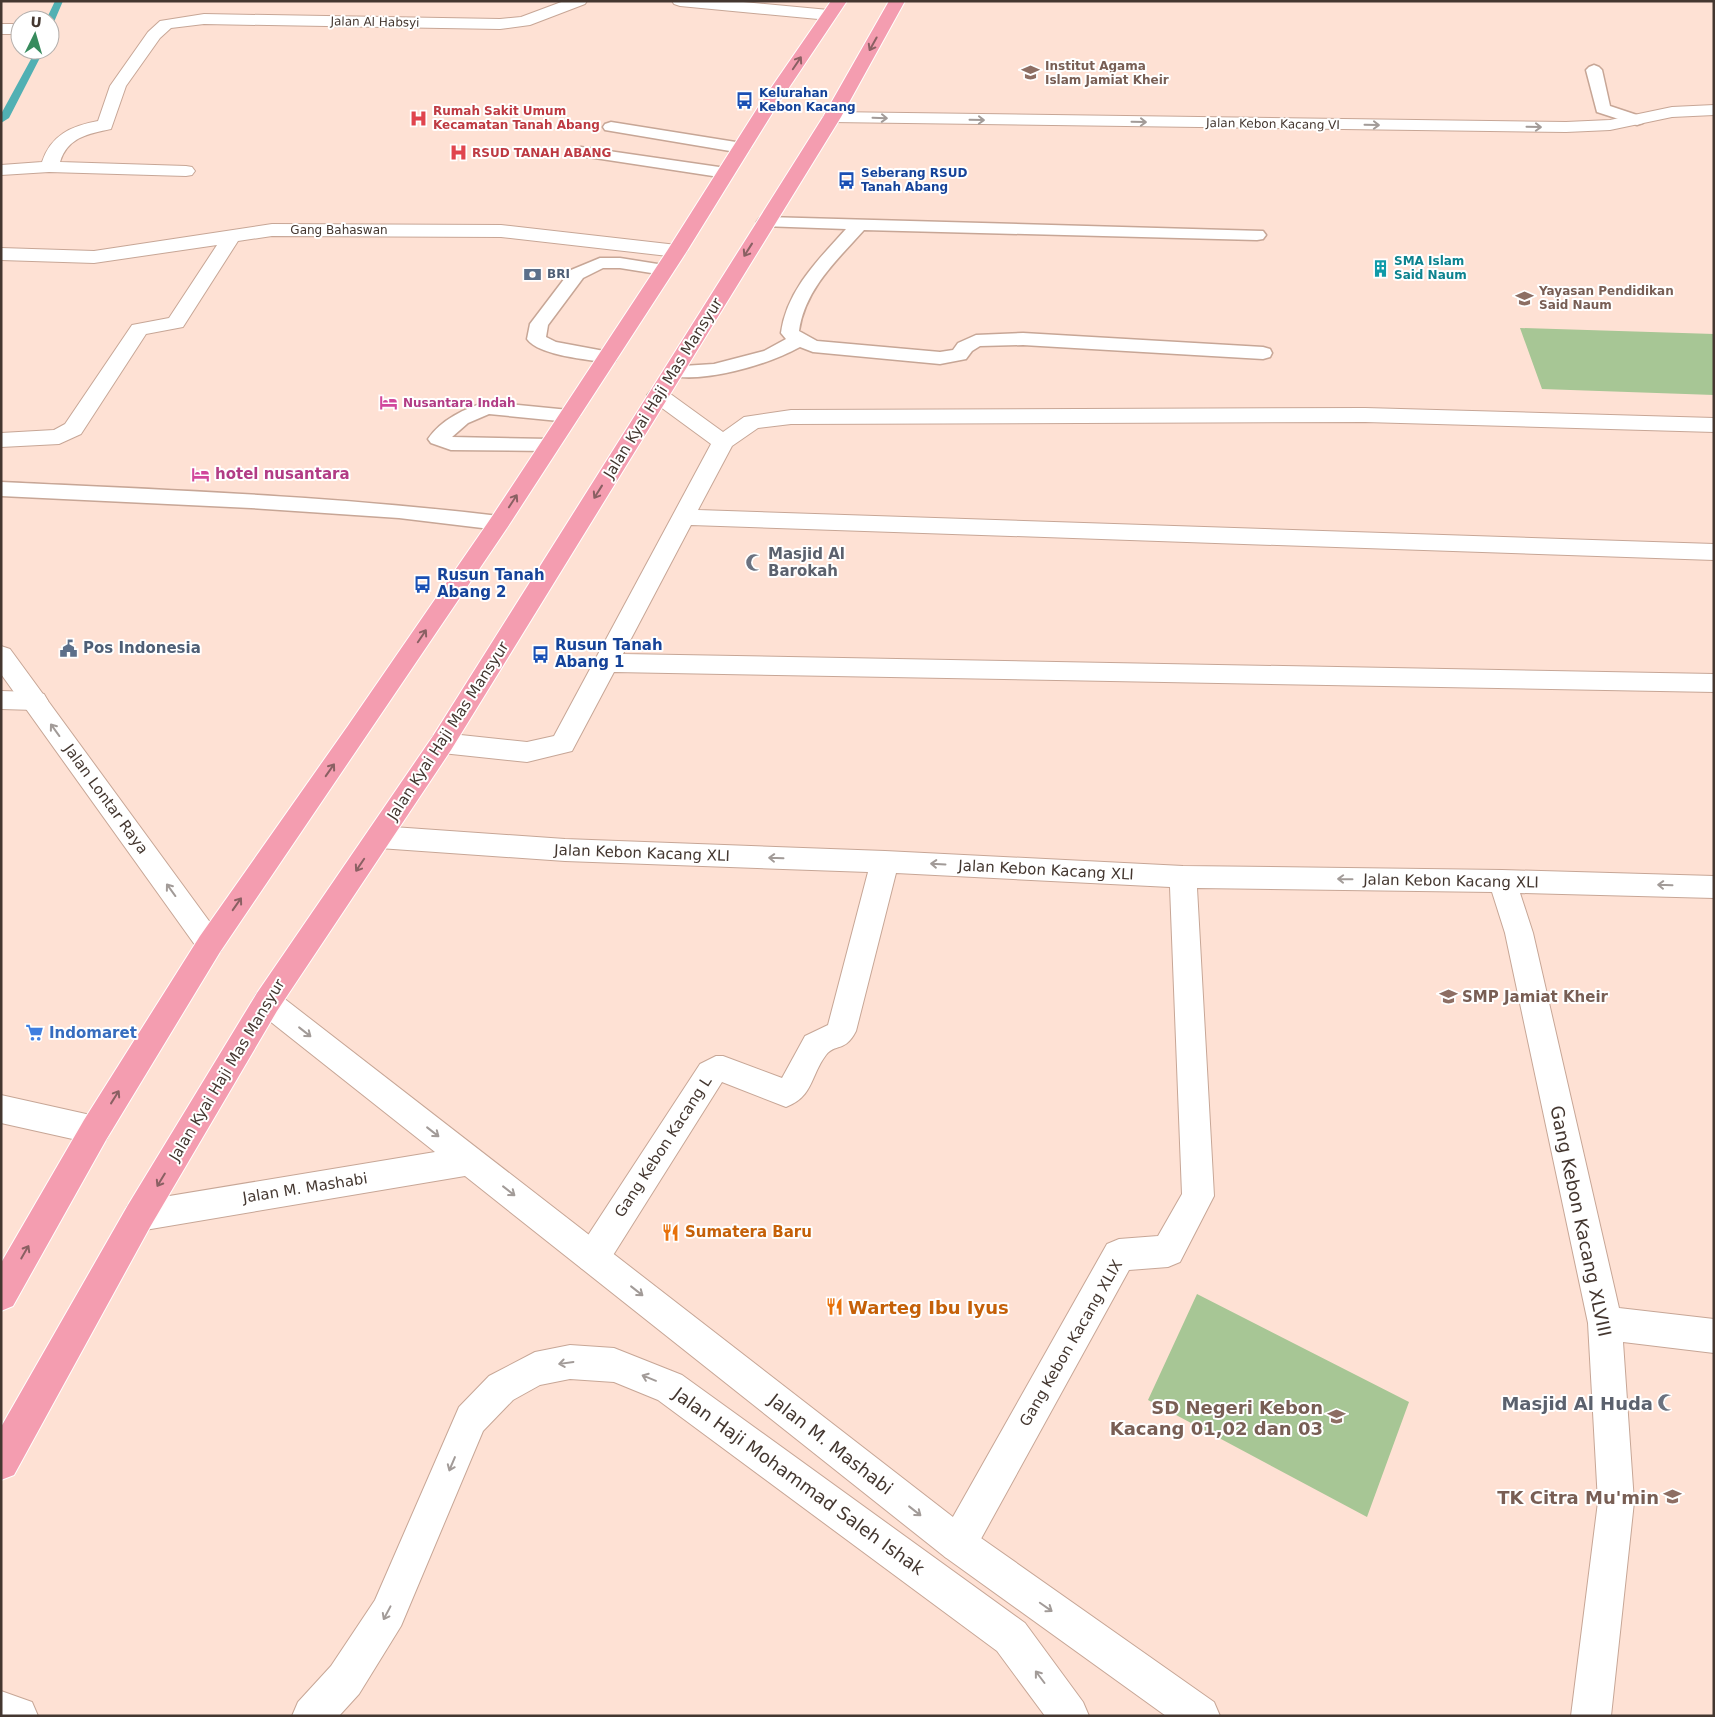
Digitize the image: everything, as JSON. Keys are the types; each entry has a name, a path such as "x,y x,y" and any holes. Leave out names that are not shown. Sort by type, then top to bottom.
{"main road":[{"name":"Jalan Kyai Haji Mas Mansyur","path":"1,1462 139,1216 267,1002 442,744 832,117 897,1"},
{"path":"1,1295 95,1130 210,944 356,734 499,523 677,251 769,104 834,8"}],"street":[{"name":"Jalan Al Habsyi","path":"48,167 54,151 67,137 82,129 104,126 118,86 154,35 166,24 204,19 500,24 531,20 579,1"},
{"path":"680,1 834,8"},
{"name":"Jalan Kebon Kacang VI","path":"832,117 1566,127 1610,125 1672,112 1714,110"},
{"path":"1,170 48,167 186,171"},
{"name":"Gang Bahaswan","path":"1,254 94,257 272,230 501,231 677,251"},
{"path":"1,440 59,437 73,429 139,329 176,323 232,236"},
{"path":"658,395 723,442"},
{"path":"442,744 528,752 563,744 723,442 752,422 791,417 1365,415 1714,424"},
{"path":"684,517 1714,552"},
{"name":"Jalan Lontar Raya","path":"1,656 210,944"},
{"path":"607,663 1714,684"},
{"path":"1,700 35,701"},
{"name":"Jalan Kebon Kacang XLI","path":"379,837 565,850 885,862 1183,877 1502,881 1714,887"},
{"name":"Gang Kebon Kacang L","path":"592,1257 711,1073 716,1069 723,1069 786,1093 792,1089 816,1045 820,1041 838,1036 841,1031 885,862"},
{"name":"Gang Kebon Kacang XLIX","path":"958,1544 1119,1255 1168,1251 1198,1196 1183,877"},
{"name":"Gang Kebon Kacang XLVIII","path":"1502,881 1519,933 1605,1323 1616,1502 1591,1716"},
{"name":"Jalan M. Mashabi","path":"267,1002 958,1544 1200,1716"},
{"path":"1,1109 95,1130"},
{"name":"Jalan M. Mashabi","path":"139,1216 470,1161"},
{"path":"1605,1323 1714,1336"},
{"name":"Jalan Haji Mohammad Saleh Ishak","path":"312,1716 345,1680 388,1613 471,1418 501,1388 535,1369 570,1362 614,1365 670,1387 1010,1637 1070,1716"},
{"path":"1,1711 18,1716"}],"lane":[{"path":"1594,70 1604,109 1637,120"},
{"path":"611,127 742,148"},
{"path":"580,152 726,172"},
{"path":"766,222 1257,235"},
{"path":"859,225 808,284 790,322 790,333 799,340 813,346 940,358 959,355 965,347 976,341 1023,338 1263,353"},
{"path":"608,357 551,347 536,340 539,324 577,274 600,263 620,263 664,270"},
{"path":"674,371 714,370 770,355 799,340"},
{"path":"550,445 451,444 438,439 462,418 487,408 569,416"},
{"path":"1,490 399,511 499,523"}],"green space":[{"path":"1520,328 1714,334 1714,395 1542,389"},
{"path":"1197,1294 1409,1402 1367,1517 1148,1400"}],"waterway":[{"path":"54,10 59,1"},
{"path":"1,120 4,118 35,60"}],"place":[{"name":"Institut Agama Islam Jamiat Kheir","path":"1031,73"},
{"name":"Kelurahan Kebon Kacang","path":"745,100"},
{"name":"Rumah Sakit Umum Kecamatan Tanah Abang","path":"419,118"},
{"name":"RSUD TANAH ABANG","path":"458,153"},
{"name":"Seberang RSUD Tanah Abang","path":"847,180"},
{"name":"SMA Islam Said Naum","path":"1380,268"},
{"name":"BRI","path":"533,274"},
{"name":"Yayasan Pendidikan Said Naum","path":"1525,298"},
{"name":"Nusantara Indah","path":"389,403"},
{"name":"hotel nusantara","path":"201,474"},
{"name":"Masjid Al Barokah","path":"754,563"},
{"name":"Rusun Tanah Abang 2","path":"423,584"},
{"name":"Pos Indonesia","path":"69,648"},
{"name":"Rusun Tanah Abang 1","path":"541,654"},
{"name":"SMP Jamiat Kheir","path":"1448,997"},
{"name":"Indomaret","path":"35,1033"},
{"name":"Sumatera Baru","path":"671,1232"},
{"name":"Warteg Ibu Iyus","path":"834,1307"},
{"name":"Masjid Al Huda","path":"1667,1403"},
{"name":"SD Negeri Kebon Kacang 01,02 dan 03","path":"1337,1417"},
{"name":"TK Citra Mu'min","path":"1673,1497"}]}
